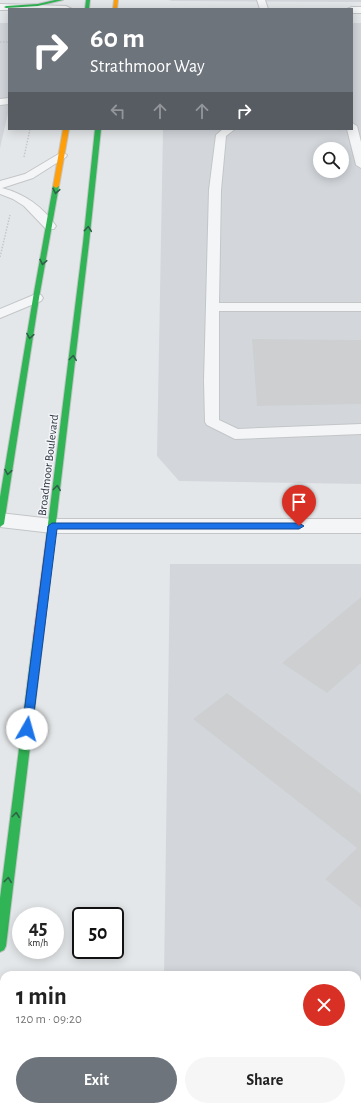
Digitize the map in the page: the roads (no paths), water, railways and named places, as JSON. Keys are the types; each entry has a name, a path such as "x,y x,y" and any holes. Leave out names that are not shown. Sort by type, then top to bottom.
{"main road":[{"path":"22,8 60,0"},
{"path":"0,522 36,298 66,130"},
{"name":"Broadmoor Boulevard","path":"0,946 86,243 98,130"},
{"path":"5,443 14,434"}],"street":[{"path":"0,522 52,526 361,526"}],"lane":[{"path":"354,119 361,165"},
{"path":"228,130 221,135 215,190 211,381 212,422 235,434 361,429"},
{"path":"0,184 29,176 62,155"},
{"path":"0,191 15,194 25,199 50,226"},
{"path":"0,314 36,298"},
{"path":"212,307 361,307"}]}
